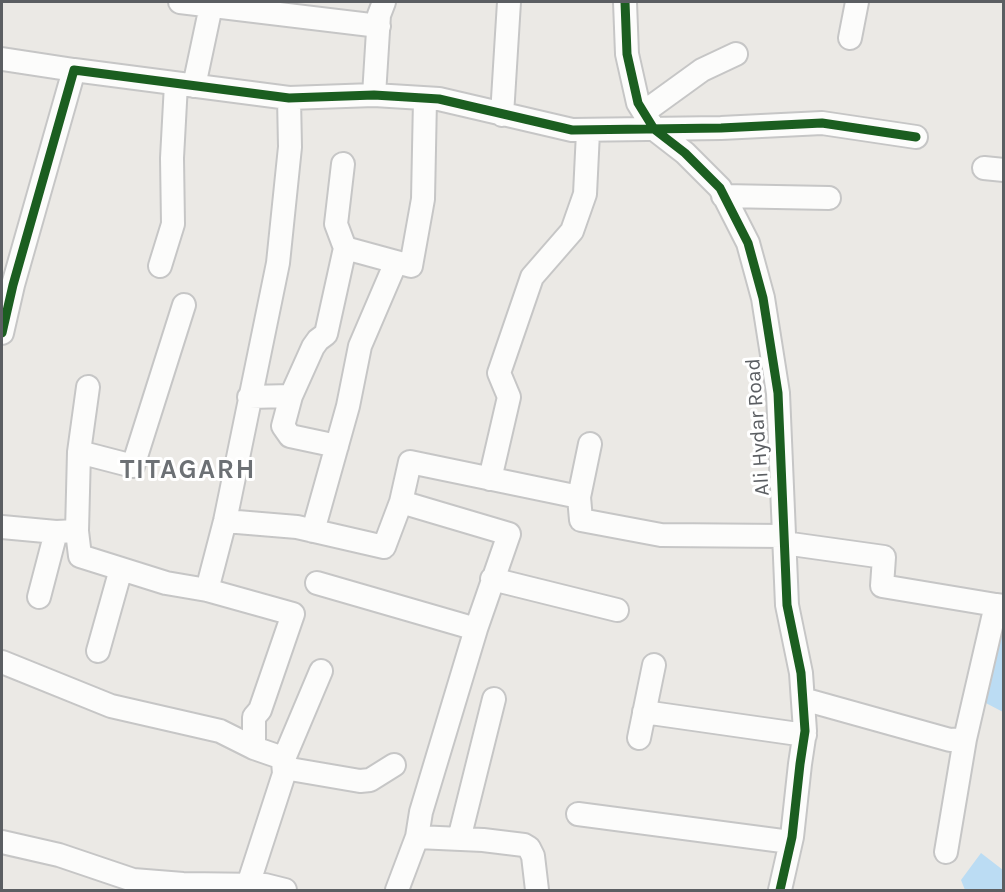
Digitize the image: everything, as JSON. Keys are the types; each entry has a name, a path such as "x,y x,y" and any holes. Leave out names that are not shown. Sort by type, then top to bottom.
{"street":[{"path":"180,2 211,6 301,9 379,26"},
{"path":"374,95 379,26 384,2"},
{"path":"502,115 509,2"},
{"path":"625,2 627,54 638,103 649,121"},
{"path":"850,38 857,2"},
{"path":"160,266 173,224 172,158 185,85 211,6"},
{"path":"649,121 702,70 736,54"},
{"path":"2,59 289,98 374,95 439,99 502,115 588,132 649,121 822,123 916,137"},
{"path":"2,333 7,284 74,70"},
{"path":"207,590 225,521 278,263 290,147 289,98"},
{"path":"345,248 411,266 423,199 425,99"},
{"name":"Ali Hydar Road","path":"649,121 720,188 748,243 763,298 778,393 787,605 801,673 805,735 790,842 780,891"},
{"path":"490,479 509,397 499,373 532,277 572,231 585,194 588,132"},
{"path":"337,446 290,436 283,426 291,396 314,347 318,340 326,334 345,248 336,224 343,164"},
{"path":"723,196 829,198"},
{"path":"313,531 348,406 360,346 396,262"},
{"path":"79,452 134,466 184,305"},
{"path":"39,597 67,531 88,387"},
{"path":"249,397 291,396"},
{"path":"590,444 579,497 581,520 661,535 784,539 884,557 882,586 1000,606 964,739 946,852"},
{"path":"225,521 297,527 384,547 401,502 410,462 579,497"},
{"path":"398,891 417,837 421,812 476,628 509,534 401,502"},
{"path":"2,527 67,531"},
{"path":"67,531 80,556 166,583 207,590 293,614 260,710 254,717 254,748"},
{"path":"98,651 121,569"},
{"path":"492,579 616,610"},
{"path":"317,583 476,628"},
{"path":"2,662 111,706 220,731 254,748 280,757 284,774 265,888 183,884 131,885 59,855 2,842"},
{"path":"639,738 654,665"},
{"path":"283,764 321,670"},
{"path":"459,839 494,699"},
{"path":"803,699 950,740 964,739"},
{"path":"644,712 805,735"},
{"path":"283,764 360,782 370,780 394,765"},
{"path":"578,814 790,842"},
{"path":"417,837 524,845 529,848 533,856 537,891"}],"water":[{"path":"1003,630 1003,712 982,701"},
{"path":"981,853 1003,870 1003,890 965,890 961,880"}],"cycle path":[{"path":"625,2 627,54 638,103 654,129 685,153 720,188 748,243 763,298 778,393 787,605 801,673 805,731 792,837 780,890"},
{"path":"2,333 13,285 74,70 289,98 374,95 439,99 572,130 721,128 822,123 916,137"}],"district":[{"name":"TITAGARH","path":"188,470"}]}
